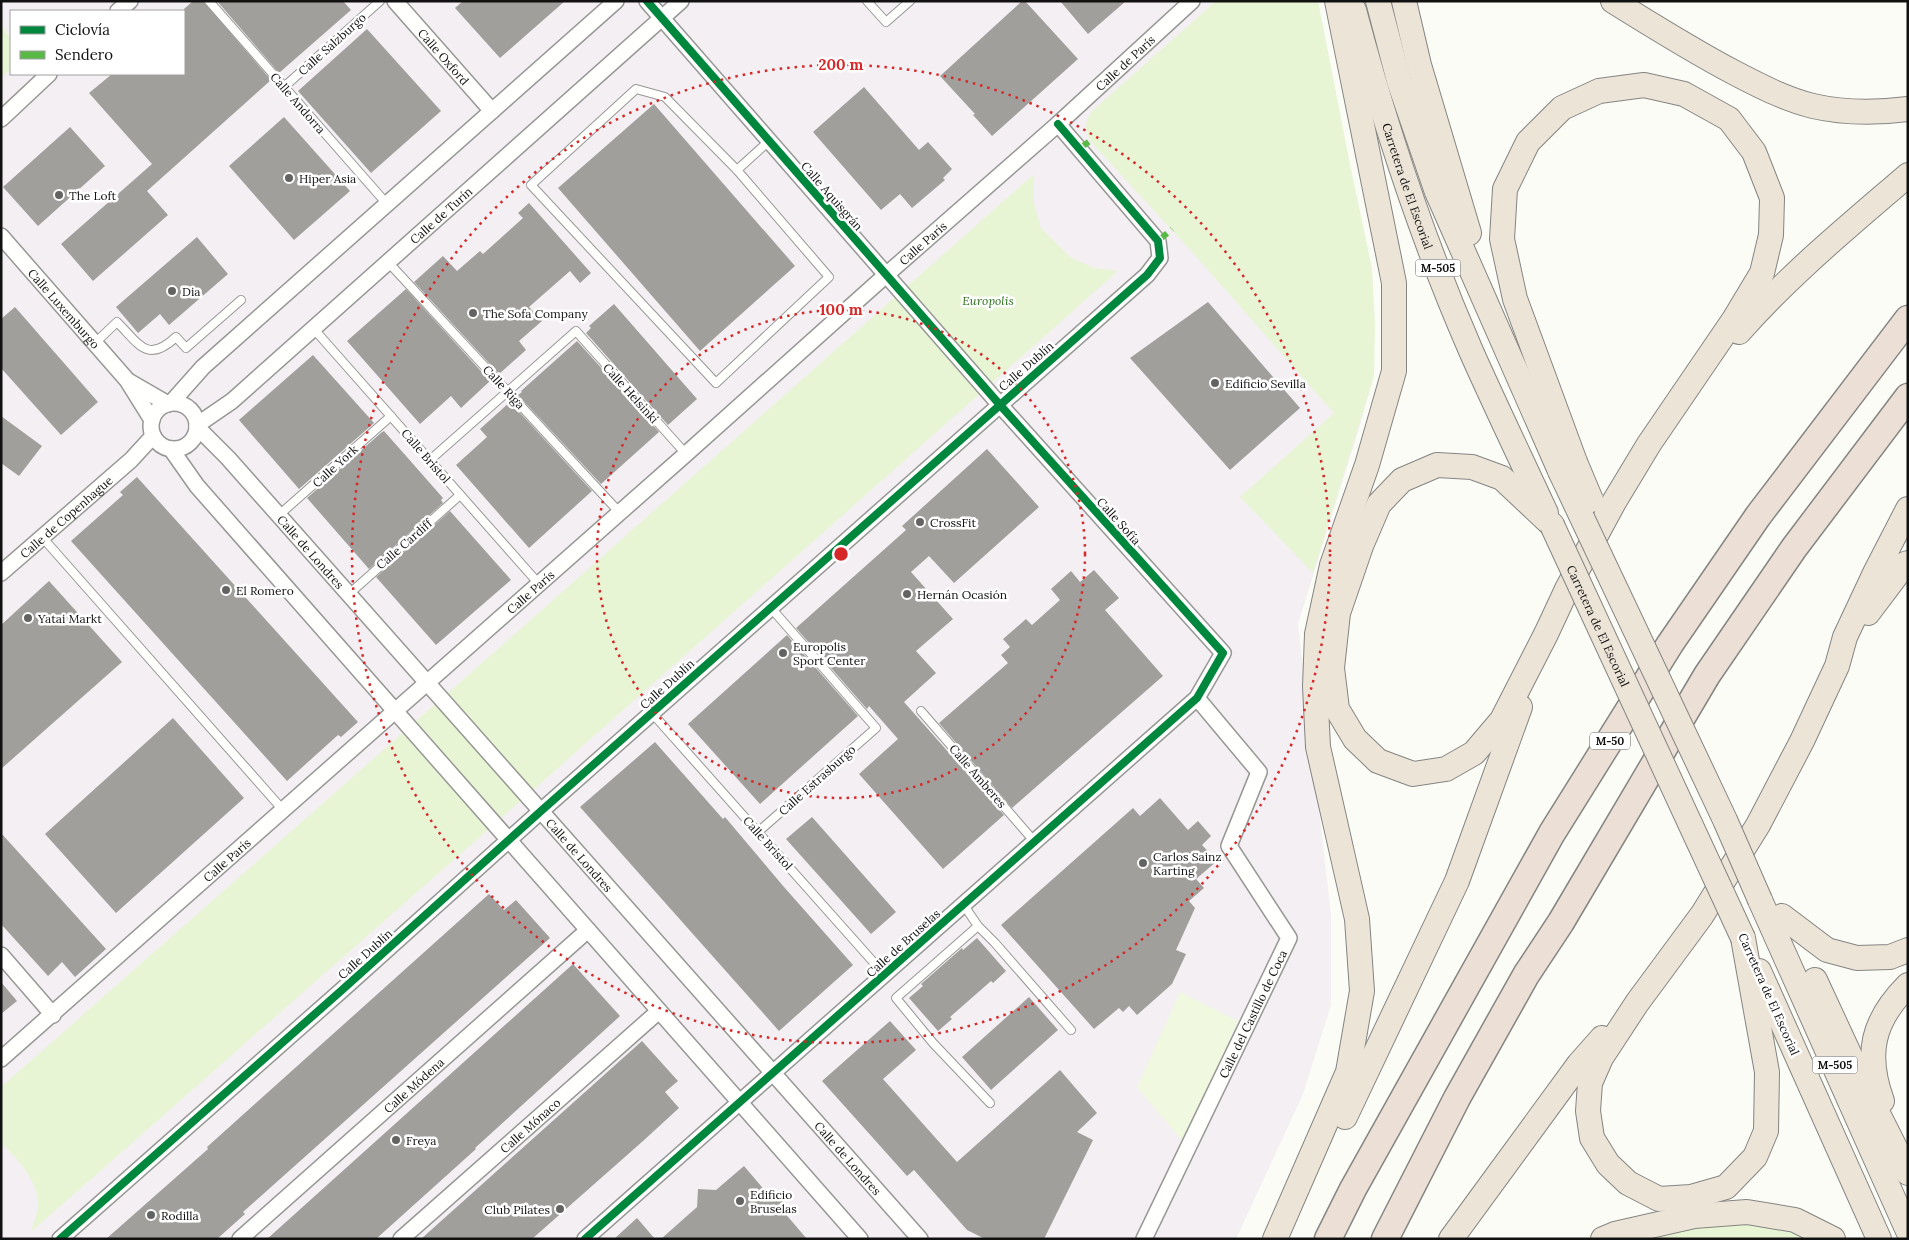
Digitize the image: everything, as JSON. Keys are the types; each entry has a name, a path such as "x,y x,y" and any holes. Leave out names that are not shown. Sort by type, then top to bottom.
{"highway":[{"path":"1275,1239 1348,1072 1362,991 1357,919 1318,747 1315,686 1317,642 1332,565 1367,465 1394,371 1394,284 1337,1"},
{"name":"Carretera de El Escorial","path":"1351,1 1376,91 1426,239 1471,350 1744,938 1879,1239"},
{"name":"Carretera de El Escorial","path":"1378,1 1399,81 1437,192 1498,331 1568,467"},
{"name":"M-505","path":"1404,1 1419,65 1498,331"},
{"path":"1613,1 1697,53 1765,89 1812,106 1887,112 1908,109"},
{"path":"1552,525 1502,478 1472,467 1437,465 1402,480 1379,504 1338,613 1332,668 1337,709 1354,739 1378,761 1413,774 1446,769 1474,754 1502,720 1567,589 1614,502 1675,404 1735,318 1762,273 1771,235 1772,198 1754,152 1729,119 1684,94 1644,85 1599,91 1562,108 1528,142 1505,190 1502,238 1515,299 1568,467 1605,535 1645,650 1725,820 1749,853 1763,892 1782,916 1796,941 1866,1090 1903,1163"},
{"path":"1675,404 1761,307 1822,249 1908,175"},
{"name":"M-50","path":"1329,1236 1358,1180 1552,833 1670,644 1758,516 1908,319"},
{"path":"1385,1239 1457,1098 1526,975 1560,922 1707,675 1794,548 1908,397"},
{"path":"1744,938 1768,1072 1766,1131 1755,1157 1726,1187 1691,1197 1659,1198 1628,1183 1608,1164 1592,1138 1588,1111 1590,1083 1601,1058 1638,1003 1702,915 1758,824 1802,741 1837,666 1845,637 1908,509"},
{"path":"1837,666 1853,646 1870,608 1905,564 1908,563"},
{"path":"1284,1239 1367,1072 1457,881 1546,634"},
{"name":"M-505","path":"1763,892 1908,1230"},
{"path":"1782,916 1827,950 1857,958 1890,957 1908,950"},
{"path":"1405,1239 1560,922"},
{"path":"1903,1163 1876,1084 1873,1047 1880,1022 1892,1001 1908,985"},
{"path":"1451,1239 1579,1064 1638,1003"},
{"path":"1603,1239 1615,1234 1694,1216 1747,1212 1795,1220 1833,1239"}],"street":[{"path":"119,10 130,1"},
{"name":"Calle Oxford","path":"395,1 492,111"},
{"path":"169,404 202,367 616,1"},
{"name":"Calle Aquisgrán","path":"647,1 1000,405"},
{"name":"Calle de Turín","path":"197,426 232,401 681,1"},
{"name":"Calle de París","path":"1058,124 1192,1"},
{"path":"1,120 47,75"},
{"path":"1,104 24,96"},
{"name":"Calle París","path":"1,1059 1058,124"},
{"name":"Calle Dublín","path":"60,1239 1147,275 1160,258 1158,241 1058,124"},
{"name":"Calle Luxemburgo","path":"1,236 127,380 152,420"},
{"name":"Calle Luxemburgo","path":"127,380 169,404"},
{"path":"163,444 181,448 189,444 195,437 197,426 192,411 186,406 169,404 161,407 155,413 152,420 163,444 197,486 860,1239"},
{"name":"Calle Sofía","path":"1000,405 1223,653"},
{"name":"Calle de Londres","path":"197,426 279,515 920,1239"},
{"name":"Calle de Copenhague","path":"1,573 131,460 163,444"},
{"name":"Calle de Bruselas","path":"585,1239 1197,698 1223,653"},
{"name":"Calle del Castillo de Coca","path":"1144,1239 1289,938 1229,846 1259,772 1197,698"},
{"name":"Calle Módena","path":"240,1239 588,930"},
{"path":"1,955 53,1014"},
{"name":"Calle Mónaco","path":"401,1239 659,1011"}],"lane":[{"name":"Calle Andorra","path":"209,1 387,204"},
{"name":"Calle Salzburgo","path":"284,87 380,1"},
{"path":"867,1 886,22 910,1"},
{"path":"636,89 665,97 737,170 829,277 716,384 531,185 636,89"},
{"path":"737,170 769,141"},
{"name":"Calle Riga","path":"388,262 620,513"},
{"path":"95,342 116,322 144,349 150,351 162,348 176,337 186,348 240,300"},
{"name":"Calle Bristol","path":"313,328 539,584"},
{"name":"Calle Helsinki","path":"508,391 576,332 686,454"},
{"path":"430,460 508,391"},
{"name":"Calle York","path":"279,515 391,416"},
{"name":"Calle Cardiff","path":"348,594 460,495"},
{"path":"42,537 283,810"},
{"name":"Calle Estrasburgo","path":"758,832 876,728 770,608"},
{"name":"Calle Amberes","path":"921,711 1034,841"},
{"name":"Calle Bristol","path":"652,712 884,974"},
{"path":"963,904 978,926 1072,1030"},
{"path":"978,926 896,998 933,1043 990,1103"}],"shaded area":[{"path":"1,1 1318,1 1372,269 1374,376 1298,624 1331,915 1331,1005 1303,1094 1236,1239 1,1239 1,78 10,70 10,75 185,75 185,10 10,10 10,38 1,25"}],"green space":[{"path":"1216,1 1318,1 1372,269 1375,324 1374,376 1313,573 1240,497 1334,413 1192,252 1092,143 1086,131 1086,123 1092,111"},
{"path":"1,25 10,38 10,70 1,78"},
{"name":"Europolis","path":"1034,174 1034,204 1041,228 1070,257 1094,268 1118,271 31,1232 38,1207 37,1196 26,1170 1,1143 1,1087"},
{"path":"1180,992 1238,1021 1183,1142 1137,1087"},
{"path":"1747,1212 1833,1239 1603,1239"}],"building":[{"path":"193,1 203,1 271,80 147,191 168,215 93,281 61,244 152,164 89,93 111,75 185,75 184,9"},
{"path":"217,1 343,1 351,10 279,73"},
{"path":"463,1 565,1 500,58 455,8"},
{"path":"1022,1 1025,1 1078,59 992,136 973,115 975,114 940,76"},
{"path":"1060,1 1126,1 1088,34"},
{"path":"367,29 441,111 371,173 298,91"},
{"path":"864,87 919,150 928,142 952,169 943,178 945,180 912,208 900,194 881,210 813,132"},
{"path":"654,104 795,266 700,351 558,188"},
{"name":"Hiper Asia","path":"284,117 350,191 294,240 229,166"},
{"path":"70,127 105,166 38,226 3,187"},
{"path":"529,203 591,273 580,283 570,271 529,307 542,321 519,341 526,350 499,374 414,282 443,256 457,271 480,251 483,254 523,218 518,213"},
{"name":"Dia","path":"197,237 228,274 169,325 160,314 138,333 116,307"},
{"path":"406,289 490,381 461,408 451,396 420,424 347,341"},
{"name":"Edificio Sevilla","path":"1208,302 1300,408 1230,470 1130,358"},
{"path":"614,304 697,399 668,425 586,333 591,328 589,326"},
{"path":"15,307 98,402 61,435 1,368 1,319"},
{"path":"577,341 659,432 601,484 518,395"},
{"path":"313,355 374,423 299,489 239,420"},
{"path":"510,402 592,491 529,548 456,465 487,437 480,429"},
{"path":"1,416 42,446 19,476 1,463"},
{"path":"384,431 443,498 441,500 443,503 369,569 307,498"},
{"path":"987,449 1039,507 954,583 929,556 911,572 953,619 916,651 936,673 904,702 1004,815 943,869 859,774 898,739 869,706 867,709 796,628 906,530 902,526"},
{"path":"137,477 358,722 341,737 338,735 287,781 71,541 123,495 120,492"},
{"path":"450,511 511,580 436,645 376,577"},
{"path":"1094,570 1119,598 1105,610 1163,676 1012,808 939,723 1008,663 1001,655 1010,647 1003,639 1026,619 1032,625 1060,600 1051,589 1071,571 1080,582"},
{"path":"49,581 122,662 1,769 1,625"},
{"path":"787,635 858,716 760,804 688,724"},
{"path":"173,718 244,798 116,913 45,834"},
{"path":"655,742 723,819 725,817 853,965 779,1031 580,807"},
{"path":"1160,798 1188,830 1198,821 1211,836 1202,845 1217,861 1196,879 1204,888 1189,901 1195,908 1176,950 1186,954 1172,984 1137,1015 1129,1006 1123,1012 1119,1008 1094,1029 1001,925 1133,808 1140,816"},
{"path":"812,817 896,912 871,934 786,839"},
{"path":"1,833 106,949 75,977 62,962 48,976 1,924"},
{"path":"489,894 504,910 516,900 550,938 243,1212 245,1214 217,1239 106,1239 208,1149 207,1147"},
{"path":"977,938 1006,971 993,983 991,981 950,1017 952,1019 938,1031 909,998 923,986 921,984 962,948 963,950"},
{"path":"573,964 620,1016 376,1239 267,1239"},
{"path":"1,982 17,1001 1,1014"},
{"path":"1029,997 1058,1030 991,1090 962,1057"},
{"path":"890,1021 916,1050 883,1079 957,1162 1060,1070 1097,1113 1077,1132 1093,1140 1044,1239 985,1239 967,1230 914,1170 907,1176 822,1081"},
{"path":"642,1041 678,1081 665,1092 679,1108 643,1141 532,1239 421,1239"},
{"name":"Edificio Bruselas","path":"744,1166 767,1193 784,1194 783,1211 807,1239 661,1239 697,1207 698,1189 716,1190"},
{"path":"637,1218 655,1239 614,1239"}],"marked path":[{"path":"1079,149 1090,141"},
{"path":"1158,241 1172,229"}],"cycle path":[{"path":"585,1239 1197,698 1223,653 1000,405 647,1"},
{"path":"60,1239 1147,275 1160,258 1158,241 1058,124"}],"place":[{"name":"Hiper Asia","path":"289,178"},
{"name":"The Loft","path":"59,195"},
{"name":"Dia","path":"172,291"},
{"name":"The Sofa Company","path":"473,313"},
{"name":"Edificio Sevilla","path":"1215,383"},
{"name":"CrossFit","path":"920,522"},
{"name":"El Romero","path":"226,590"},
{"name":"Hernán Ocasión","path":"907,594"},
{"name":"Yatai Markt","path":"28,618"},
{"name":"Europolis Sport Center","path":"783,653"},
{"name":"Carlos Sainz Karting","path":"1143,863"},
{"name":"Freya","path":"396,1140"},
{"name":"Edificio Bruselas","path":"740,1201"},
{"name":"Club Pilates","path":"560,1209"},
{"name":"Rodilla","path":"151,1215"}]}
